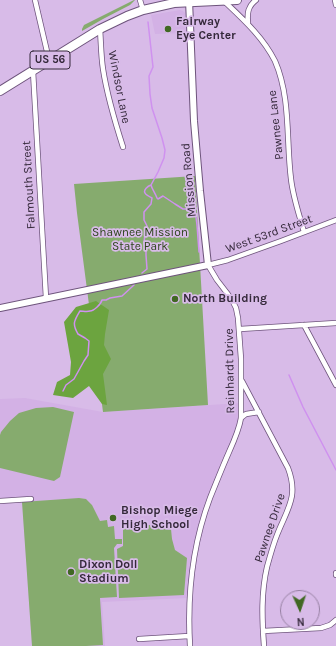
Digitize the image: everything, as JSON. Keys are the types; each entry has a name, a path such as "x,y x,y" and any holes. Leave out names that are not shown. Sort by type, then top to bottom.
{"highway":[{"name":"US 56","path":"0,91 100,29 127,16 143,10 189,1 237,0"}],"main road":[{"name":"Mission Road","path":"189,1 194,121 208,265"},
{"path":"0,308 208,265"}],"street":[{"path":"35,0 49,60"},
{"path":"140,0 143,10"},
{"path":"248,23 248,11 251,4 256,0"},
{"path":"335,0 336,5"},
{"name":"Pawnee Lane","path":"224,1 248,23 259,36 275,62 286,97 289,161 292,187 304,232"},
{"name":"Windsor Lane","path":"100,29 101,52 105,81 123,147"},
{"name":"Falmouth Street","path":"33,71 46,298"},
{"name":"West 53rd Street","path":"208,265 228,260 336,220"},
{"name":"Reinhardt Drive","path":"190,646 189,594 197,541 209,500 240,425 241,418 240,329 237,313 233,302 208,265"},
{"path":"240,329 336,323"},
{"path":"304,325 336,385"},
{"name":"Pawnee Drive","path":"241,380 288,468 293,488 292,499 277,535 267,568 262,597 264,646"},
{"path":"241,418 246,414 259,412"},
{"path":"0,502 31,499"},
{"path":"263,631 321,628 330,625 336,620"},
{"path":"139,639 189,636"}],"shaded area":[{"path":"180,10 185,13 187,33 155,34 151,15"},
{"name":"Bishop Miege High School","path":"25,398 103,412 240,403 240,418 238,425 192,556 188,598 102,602 105,646 32,646 22,499 0,500 0,399"}],"green space":[{"path":"134,0 130,5 82,31 84,25"},
{"name":"Shawnee Mission State Park","path":"195,176 208,405 103,412 74,184"},
{"path":"96,301 109,310 104,345 111,359 103,374 107,405 102,404 89,386 73,398 53,395 57,382 70,375 71,362 64,322 76,307"},
{"path":"53,407 74,412 60,477 54,481 0,468 0,435 10,421 19,413 36,408"},
{"name":"Dixon Doll Stadium","path":"79,498 86,499 92,505 100,521 107,520 108,527 114,526 115,539 122,539 122,544 117,544 114,548 117,597 100,598 103,645 32,646 22,502"},
{"path":"131,523 171,529 175,550 187,558 184,595 119,598 117,549 123,546 123,529 128,528"}],"waterway":[{"path":"148,22 153,67 149,76 150,94 152,108 165,150 164,158 151,185 158,199 163,196 183,209 195,209 199,252"},
{"path":"142,273 147,269 144,243 147,226 144,220 144,212 151,204 152,198 146,194 145,191 147,187 151,185"},
{"path":"63,391 66,385 74,379 88,355 89,341 78,334 74,325 80,311 92,311 102,300 122,296 134,285"},
{"path":"289,375 303,407 336,470"}],"place":[{"name":"Fairway Eye Center","path":"168,29"},
{"name":"North Building","path":"175,299"},
{"name":"Bishop Miege High School","path":"113,518"},
{"name":"Dixon Doll Stadium","path":"71,572"}]}
